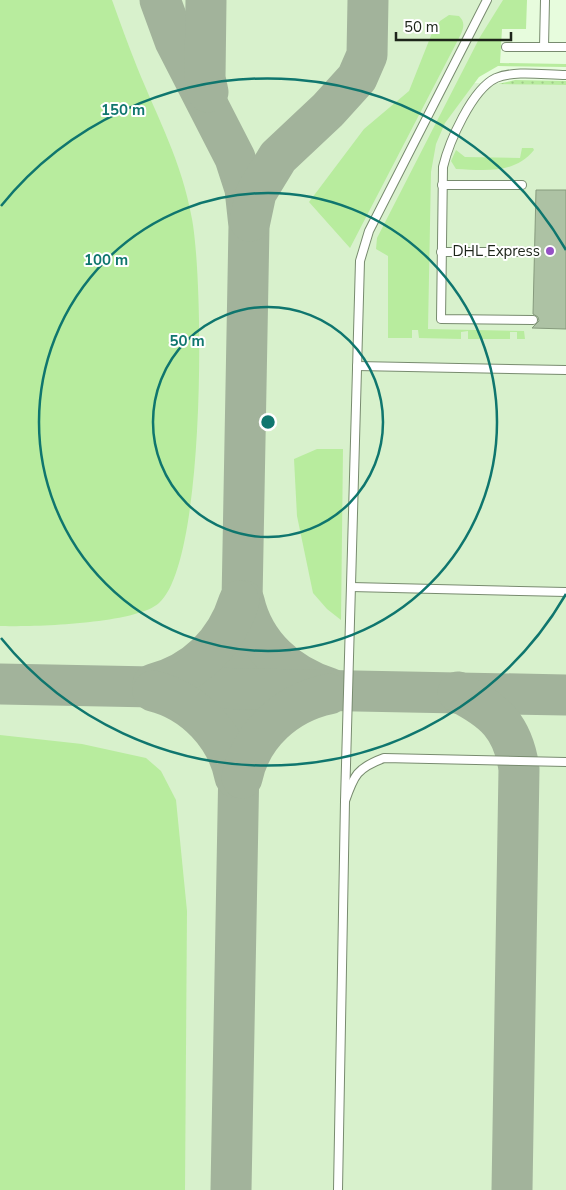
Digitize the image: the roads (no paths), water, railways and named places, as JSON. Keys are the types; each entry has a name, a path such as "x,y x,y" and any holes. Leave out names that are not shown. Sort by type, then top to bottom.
{"lane":[{"path":"338,1190 345,800 360,261 364,244 487,0"},
{"path":"544,47 545,0"},
{"path":"506,47 566,48"},
{"path":"533,320 440,319 443,166 449,143 480,91 498,77 566,75"},
{"path":"442,184 522,185"},
{"path":"441,252 519,252"},
{"path":"357,366 566,370"},
{"path":"351,587 566,592"},
{"path":"345,800 353,776 367,764 384,758 566,762"}],"place":[{"name":"DHL Express","path":"550,251"}]}
